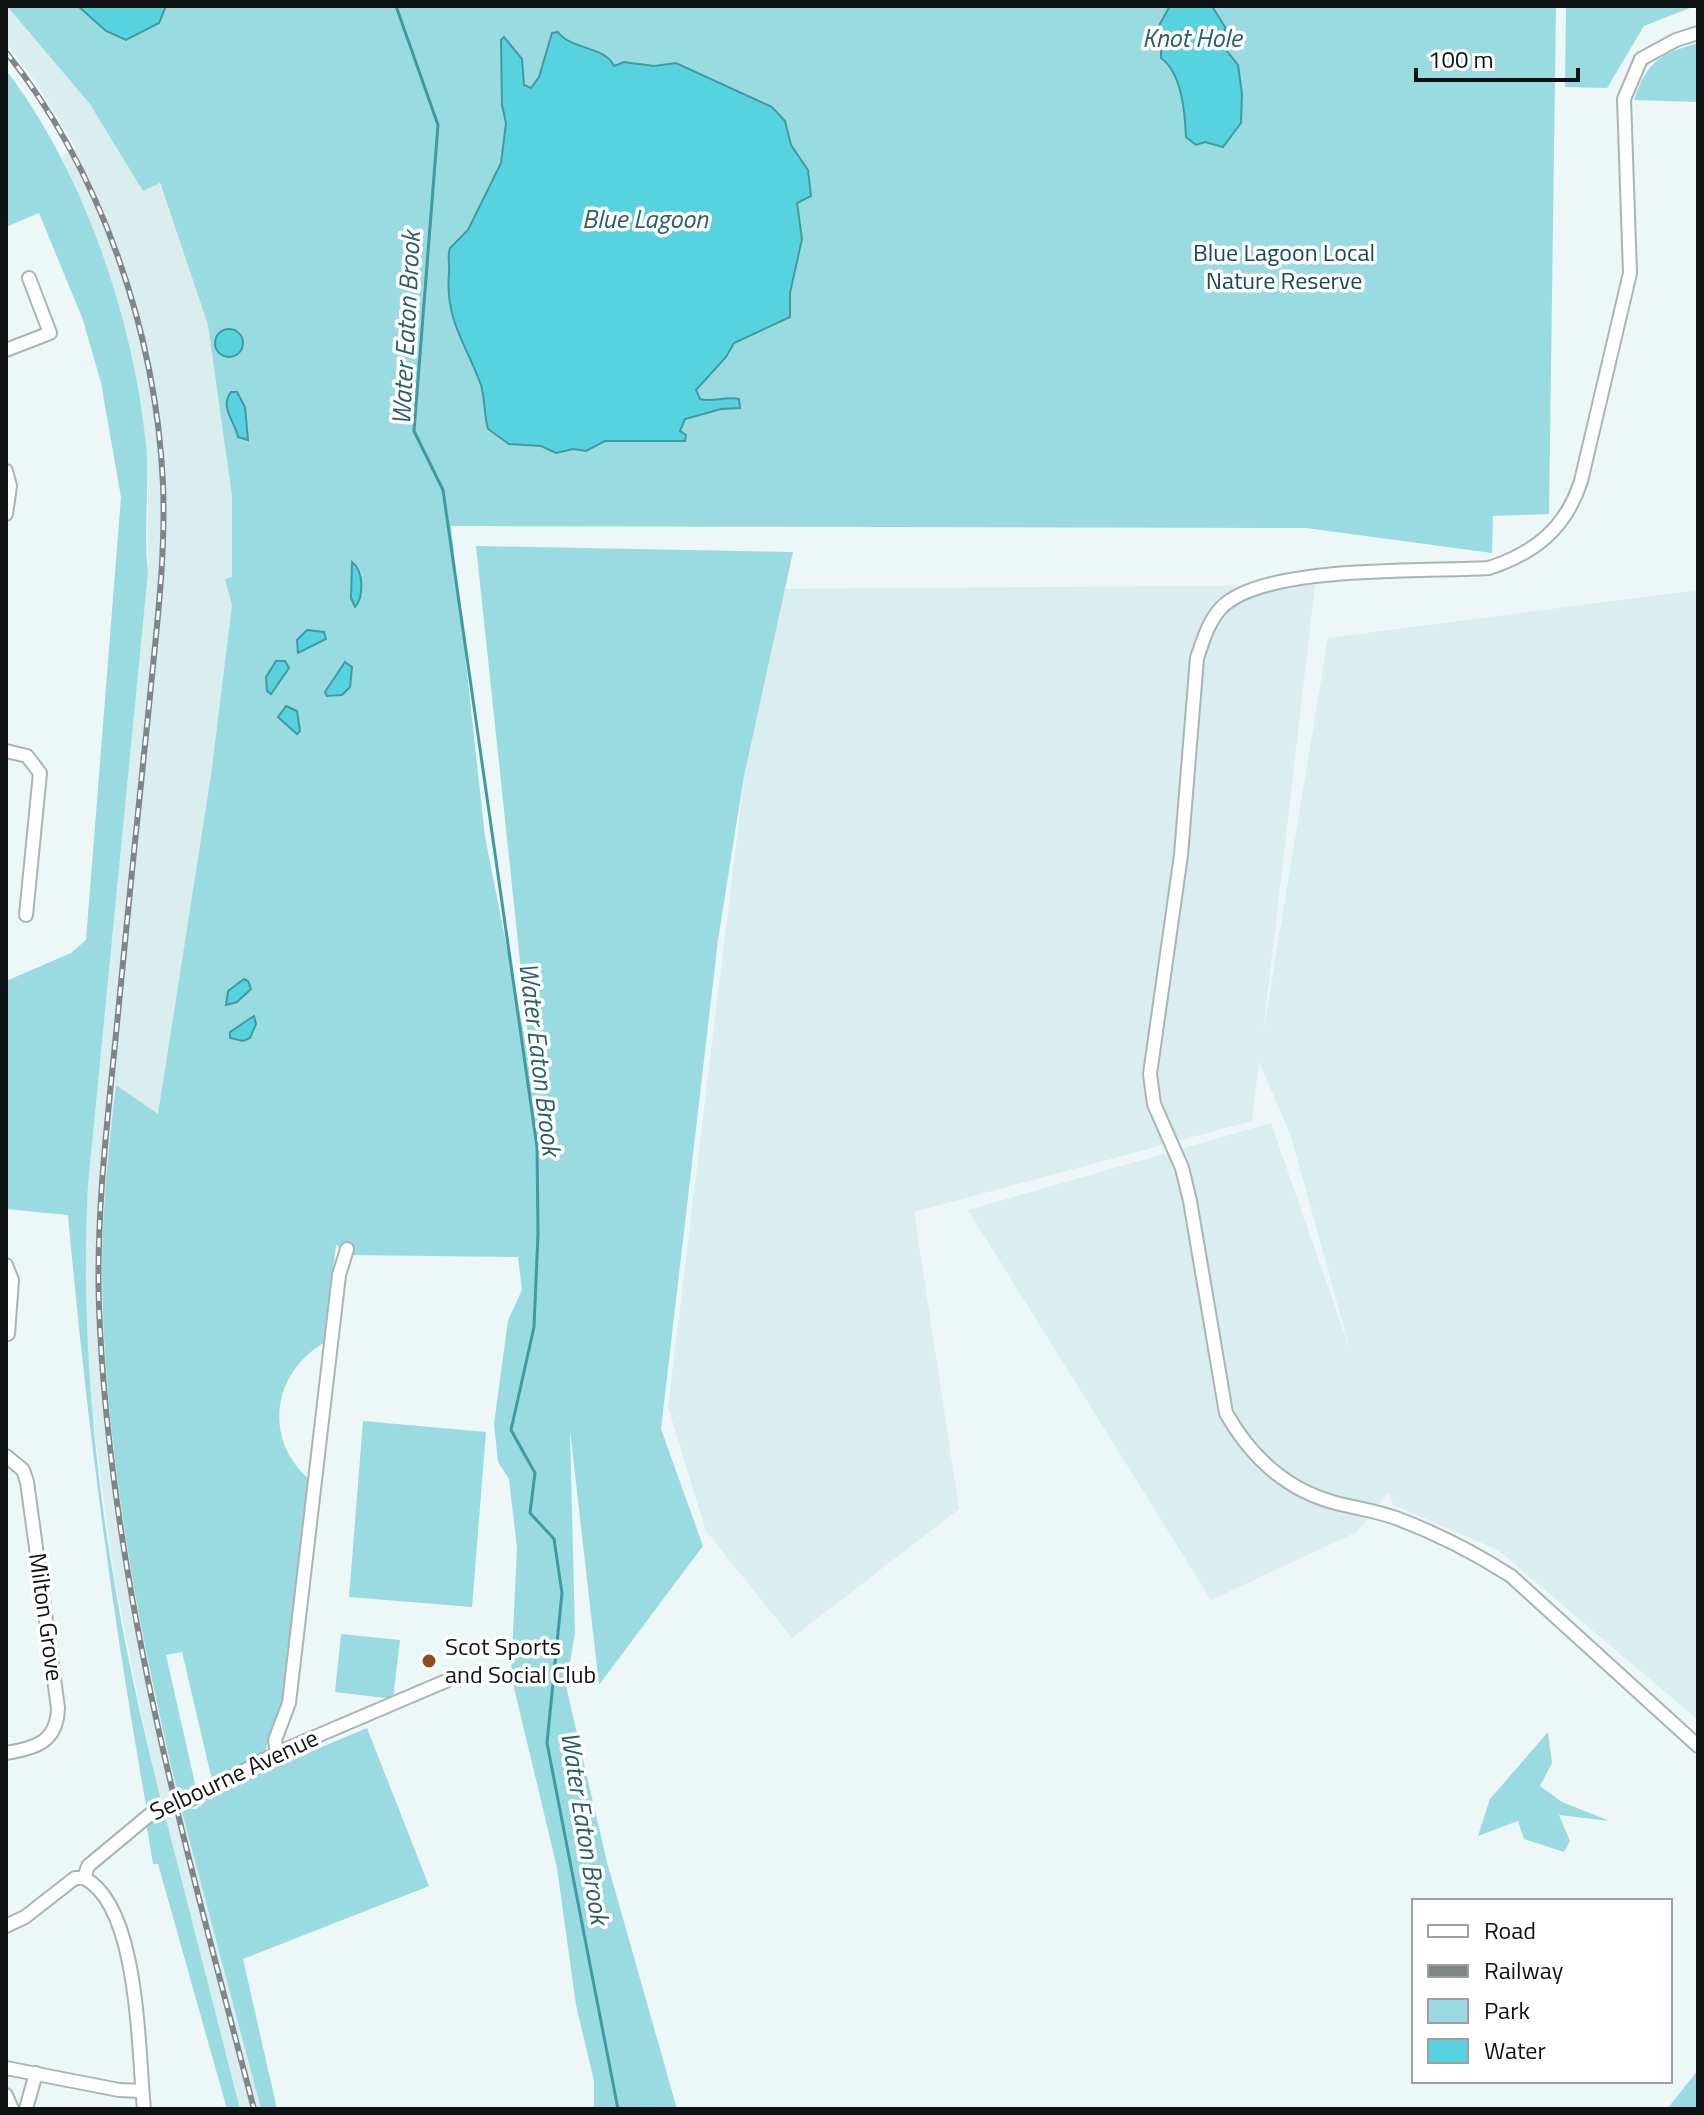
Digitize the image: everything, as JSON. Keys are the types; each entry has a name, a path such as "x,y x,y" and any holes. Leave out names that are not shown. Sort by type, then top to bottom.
{"street":[{"path":"1698,33 1676,40 1641,59 1624,99 1630,273 1581,481 1573,506 1562,523 1544,540 1510,561 1489,568 1299,578 1265,584 1228,602 1207,629 1197,658 1181,855 1150,1074 1154,1104 1182,1168 1226,1413 1241,1440 1266,1467 1301,1491 1397,1519 1484,1558 1511,1576 1698,1746"},
{"path":"6,350 50,333 29,278"},
{"path":"6,471 10,486 6,514"},
{"path":"6,751 27,756 40,773 26,915"},
{"path":"277,1753 275,1740 289,1703 339,1275 347,1249"},
{"path":"6,1265 12,1280 8,1334"},
{"name":"Milton Grove","path":"6,1456 23,1470 27,1482 58,1708 53,1733 43,1743 6,1753"},
{"name":"Selbourne Avenue","path":"6,1926 25,1917 75,1878 84,1878 88,1866 153,1812 193,1799 277,1753 446,1681"},
{"path":"84,1878 93,1882 110,1910 131,1972 144,2109"},
{"path":"6,2068 119,2090 142,2091"},
{"path":"26,2109 36,2073"},
{"path":"6,2095 12,2109"}],"shaded area":[{"path":"7,6 91,104 143,191 159,183 208,325 232,496 232,577 226,579 232,605 211,775 158,1115 116,1086 103,1227 108,1381 120,1479 152,1686 179,1799 165,1803 161,1800 148,1748 114,1576 89,1390 84,1282 88,1185 148,572 148,472 143,417 77,194 62,156 76,148 37,84 6,43"},
{"path":"1315,585 1263,1034 1328,638 1698,590 1698,1720 1498,1550 1393,1505 1389,1492 1357,1532 1211,1600 968,1210 1271,1123 1350,1350 1291,1136 1259,1062 1252,1121 914,1212 959,1509 792,1638 706,1531 668,1407 767,589"},
{"path":"181,1808 261,2109 240,2109 166,1819 168,1811"}],"green space":[{"name":"Blue Lagoon Local Nature Reserve","path":"7,6 1556,6 1549,514 1493,516 1492,553 1306,528 451,526 485,837 532,1074 476,546 793,552 744,776 718,940 661,1429 703,1546 599,1685 570,1430 575,1633 566,1686 607,1862 677,2109 594,2109 594,2081 576,2005 557,1868 511,1675 517,1548 509,1479 498,1462 494,1424 508,1320 522,1290 518,1257 353,1255 336,1245 325,1342 307,1355 294,1371 280,1407 280,1426 285,1445 294,1463 309,1479 284,1694 265,1752 212,1780 182,1652 166,1655 196,1788 192,1794 179,1799 137,1604 116,1471 104,1338 103,1225 116,1085 158,1114 211,775 232,605 225,579 232,577 232,496 208,325 160,183 143,191 90,104","holes":["352,668 346,691 331,697 328,688 339,670"]},
{"path":"1566,6 1695,6 1644,26 1607,88 1565,87"},
{"path":"1698,43 1698,102 1634,100 1644,76 1657,61"},
{"path":"6,70 59,153 100,247 129,346 146,444 148,572 88,1185 86,1263 93,1418 101,1495 127,1649 161,1800 165,1803 146,1805 101,1511 68,1215 6,1209 6,981 71,953 86,940 121,497 101,383 83,320 39,213 6,227"},
{"path":"363,1421 486,1432 472,1607 349,1597"},
{"path":"341,1634 400,1640 393,1699 335,1692"},
{"path":"367,1728 429,1886 243,1959 277,2109 261,2109 181,1808 196,1809 220,1790"},
{"path":"1548,1732 1552,1763 1540,1786 1562,1802 1610,1821 1559,1815 1570,1841 1564,1852 1524,1839 1518,1821 1478,1836 1490,1799"},
{"path":"168,1811 166,1819 240,2109 227,2109 158,1864 153,1864 146,1822"},
{"path":"1698,2070 1698,2109 1667,2109"}],"water":[{"path":"78,6 166,6 159,23 126,40 106,31"},
{"name":"Knot Hole","path":"1170,6 1212,6 1225,27 1223,46 1238,65 1242,94 1241,123 1223,147 1205,142 1196,145 1186,137 1178,83 1161,58 1161,49 1153,36"},
{"name":"Blue Lagoon","path":"558,32 571,42 603,55 614,66 624,62 654,66 676,63 772,107 785,121 791,145 808,170 811,196 797,203 802,239 790,293 790,317 734,343 726,357 696,390 700,399 739,399 740,408 721,409 685,419 680,431 686,435 685,441 605,441 586,451 573,449 556,453 541,446 509,444 488,429 481,385 453,318 449,290 450,248 468,230 501,163 506,123 502,105 501,40 504,37 522,59 524,85 531,88 539,77 552,33"},
{"path":"229,329 239,333 243,343 239,353 229,357 219,353 215,343 219,333"},
{"path":"231,392 237,392 245,407 248,440 238,437 229,414 227,403"},
{"path":"352,562 359,571 361,584 355,607 351,598"},
{"path":"307,630 324,632 326,639 298,653 297,640"},
{"path":"276,661 285,661 289,668 271,694 267,691 266,677"},
{"path":"345,662 352,667 350,687 342,695 327,696 325,692"},
{"path":"286,706 297,711 300,731 297,734 278,717"},
{"path":"244,979 251,989 237,1002 226,1005 228,991"},
{"path":"254,1016 256,1024 250,1038 243,1041 230,1038 230,1032"}],"waterway":[{"name":"Water Eaton Brook","path":"396,6 438,125 414,431 443,490 537,1147 538,1234 534,1327 511,1430 535,1473 530,1513 554,1539 562,1593 547,1743 618,2109"}],"railway":[{"path":"6,52 40,98 70,148 96,201 118,256 135,312 149,369 158,427 164,512 162,567 105,1143 100,1209 99,1308 106,1410 118,1512 135,1612 178,1812 254,2109"}],"place":[{"name":"Scot Sports and Social Club","path":"429,1661"}]}
